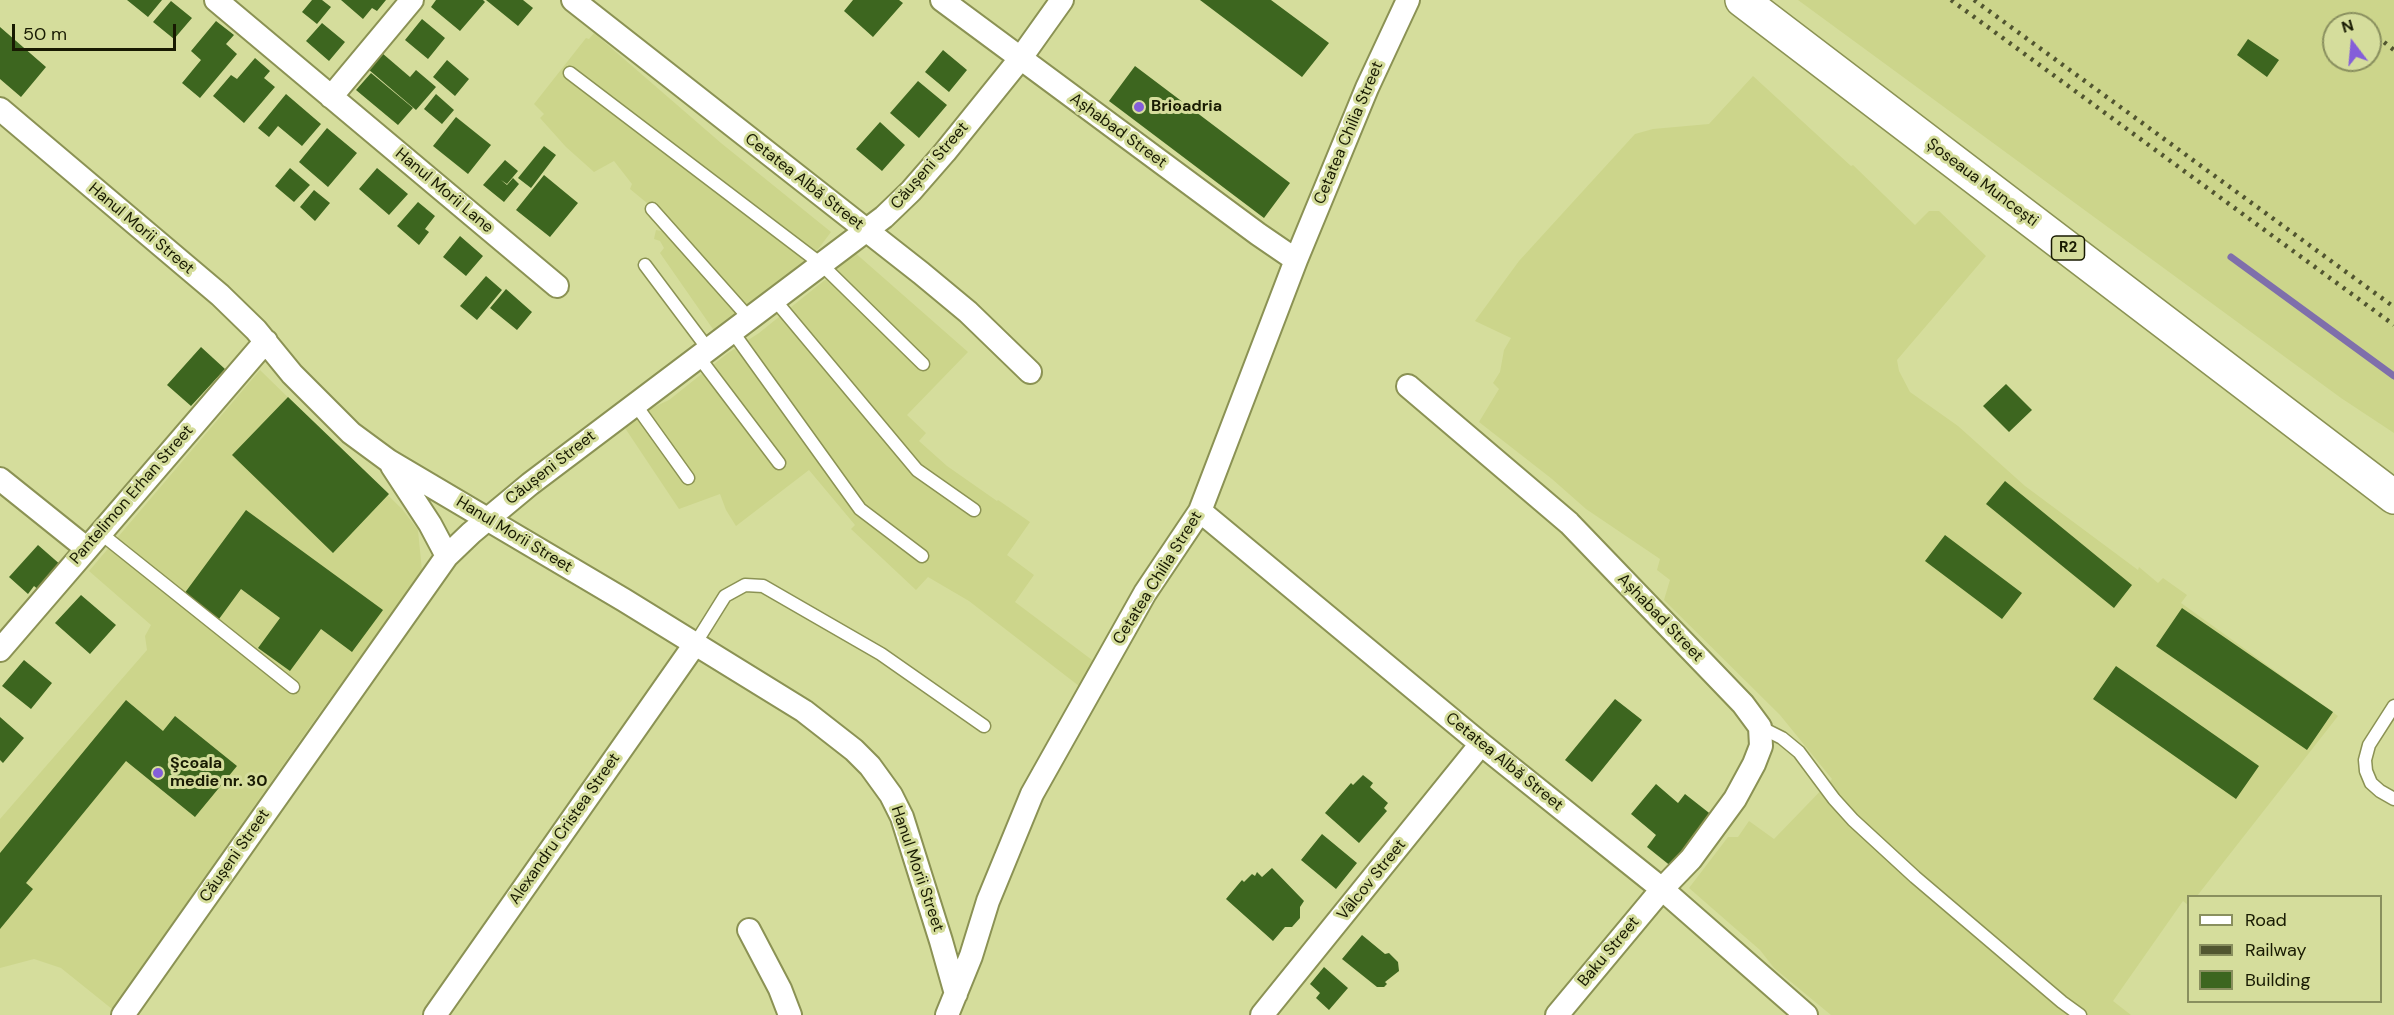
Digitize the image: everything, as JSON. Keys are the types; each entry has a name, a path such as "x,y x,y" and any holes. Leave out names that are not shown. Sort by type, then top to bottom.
{"main road":[{"name":"Șoseaua Muncești","path":"1742,0 2394,497"}],"street":[{"name":"Hanul Morii Lane","path":"216,0 557,285"},
{"path":"331,97 412,0"},
{"name":"Cetatea Albă Street","path":"573,0 968,312 1030,372"},
{"name":"Așhabad Street","path":"942,0 1296,260"},
{"name":"Căușeni Street","path":"123,1015 447,556 487,520 635,404 867,232 911,191 1020,59 1062,0"},
{"name":"Cetatea Chilia Street","path":"947,1015 988,901 1032,794 1145,593 1200,511 1296,260 1367,88 1408,0"},
{"name":"Hanul Morii Street","path":"0,109 220,295 266,341 292,374 351,434 389,461 804,711 833,732 870,766 891,795 902,818 956,994"},
{"name":"Pantelimon Erhan Street","path":"0,650 266,341"},
{"name":"Așhabad Street","path":"1408,386 1569,523 1743,704 1760,727"},
{"path":"389,461 430,524 447,556"},
{"path":"0,479 93,540"},
{"name":"Cetatea Albă Street","path":"1200,511 1481,744 1662,889 1806,1015"},
{"name":"Alexandru Cristea Street","path":"435,1015 695,644"},
{"path":"1662,889 1691,859 1735,799 1761,746 1760,727"},
{"name":"Vâlcov Street","path":"1262,1015 1481,744"},
{"name":"Baku Street","path":"1557,1015 1662,889"},
{"path":"749,930 780,989 790,1015"}],"lane":[{"path":"570,74 821,264 923,364"},
{"path":"652,209 741,324 860,509 921,556"},
{"path":"645,265 779,463"},
{"path":"774,299 917,470 974,510"},
{"path":"635,404 688,478"},
{"path":"93,540 293,687"},
{"path":"695,644 725,596 745,585 763,586 881,654 984,726"},
{"path":"2394,706 2369,745 2365,760 2366,771 2372,783 2379,791 2394,799"},
{"path":"1760,727 1782,738 1799,752 1834,799 1853,820 1915,877 2080,1015"}],"shaded area":[{"path":"1798,0 2394,0 2394,433 2341,398"},
{"path":"594,33 721,143 831,232 819,248 785,282 715,332 660,253 664,248 660,241 654,239 656,230 671,233 647,203 630,189 632,184 614,161 594,172 566,147 540,118 544,114 534,104 586,38 589,39"},
{"path":"1753,76 1851,166 1853,165 1915,225 1929,211 1939,211 1986,256 1897,360 1899,371 1910,392 1958,426 2025,486 2138,570 2139,567 2158,583 2163,578 2187,595 2181,603 2338,716 2198,895 2187,895 2187,904 2183,901 2113,1001 2131,1015 1831,1015 1774,968 1760,950 1689,888 1728,837 1738,837 1749,821 1774,839 1832,779 1780,715 1664,600 1670,580 1657,570 1660,559 1586,509 1552,479 1479,422 1499,389 1493,383 1500,372 1504,350 1511,338 1475,321 1519,261 1635,134 1653,129 1709,124"},
{"path":"853,251 968,352 907,415 926,433 919,441 947,466 1030,522 1007,555 1034,575 1015,602 1096,663 1079,686 969,601 928,577 916,590 851,529 855,525 809,470 736,526 720,494 679,509 623,425 641,413 669,400 728,353 759,333 826,279"},
{"path":"260,370 402,509 418,530 422,571 112,1009 61,968 34,959 0,968 0,819 147,650 145,636 151,625 89,571"}],"building":[{"path":"127,0 162,0 148,17"},
{"path":"312,0 322,0 331,7 317,24 302,12"},
{"path":"341,0 386,0 377,11 372,8 363,19"},
{"path":"436,0 483,0 485,2 460,31 431,7"},
{"path":"486,0 523,0 533,8 518,26"},
{"path":"853,0 899,0 903,3 873,37 844,11"},
{"path":"1200,0 1271,0 1329,43 1302,77"},
{"path":"171,1 192,18 174,39 153,22"},
{"path":"422,19 445,38 428,59 405,40"},
{"path":"216,21 234,35 226,44 237,54 200,98 182,83 201,60 191,51"},
{"path":"322,23 345,42 329,61 306,41"},
{"path":"0,27 46,67 21,97 0,79"},
{"path":"2248,39 2279,60 2267,77 2237,55"},
{"path":"943,50 967,70 949,92 925,72"},
{"path":"382,53 410,77 416,70 436,87 416,110 368,69"},
{"path":"255,58 270,71 264,78 275,87 244,123 213,96 231,75 237,79"},
{"path":"447,60 469,79 455,96 433,77"},
{"path":"1135,66 1290,183 1264,218 1109,101"},
{"path":"371,73 413,108 398,125 356,90"},
{"path":"918,81 947,105 919,138 890,113"},
{"path":"286,94 321,124 302,146 278,126 269,137 258,128"},
{"path":"436,94 454,110 442,124 424,109"},
{"path":"456,117 491,145 468,174 433,146"},
{"path":"880,122 905,145 882,171 856,149"},
{"path":"327,128 357,153 328,187 299,162"},
{"path":"544,146 556,155 531,188 518,178"},
{"path":"505,160 518,171 507,184 501,180 507,185 513,178 519,184 504,202 483,185"},
{"path":"290,168 310,185 294,202 275,186"},
{"path":"377,168 408,194 389,215 359,189"},
{"path":"544,175 578,203 550,237 516,210"},
{"path":"314,190 330,203 315,221 300,207"},
{"path":"418,202 435,216 425,229 429,232 419,245 397,226"},
{"path":"460,236 483,256 466,276 443,257"},
{"path":"486,276 502,290 477,320 460,306"},
{"path":"506,289 532,312 517,330 490,308"},
{"path":"201,347 225,369 191,406 167,385"},
{"path":"2006,384 2032,410 2009,432 1983,406"},
{"path":"288,397 389,494 333,553 232,455"},
{"path":"2005,481 2132,585 2114,608 1986,504"},
{"path":"246,510 383,610 352,652 321,629 290,671 258,648 280,618 241,589 219,619 184,594"},
{"path":"1945,535 2022,593 2002,619 1925,561"},
{"path":"38,545 62,566 40,591 34,586 28,594 9,577"},
{"path":"81,595 116,625 90,654 55,623"},
{"path":"2182,608 2333,712 2307,750 2156,646"},
{"path":"24,660 52,683 31,709 2,686"},
{"path":"2116,666 2259,766 2236,799 2093,699"},
{"path":"1615,699 1642,720 1592,782 1565,760"},
{"path":"126,700 163,731 175,716 237,766 195,817 126,761 26,883 33,889 0,929 0,853"},
{"path":"0,717 24,738 3,763 0,760"},
{"path":"1363,775 1373,783 1370,787 1388,803 1384,808 1387,811 1359,843 1325,813 1351,783 1353,785"},
{"path":"1656,784 1678,803 1685,794 1713,816 1672,867 1647,847 1656,835 1631,814"},
{"path":"1322,834 1357,863 1336,889 1301,860"},
{"path":"1272,868 1304,901 1300,907 1300,918 1292,927 1285,927 1273,941 1226,899 1242,880 1244,882 1252,874 1255,876 1257,872 1262,877"},
{"path":"1362,935 1385,954 1389,953 1398,962 1399,971 1385,982 1387,984 1384,987 1377,987 1342,959"},
{"path":"1324,967 1348,988 1329,1010 1316,998 1320,993 1310,984"}],"waterway":[{"path":"2231,257 2394,376"}],"railway":[{"path":"1951,0 2394,325"},
{"path":"1974,0 2394,307"},
{"path":"2382,40 2394,50"}],"place":[{"name":"Brioadria","path":"1139,107"},
{"name":"Şcoala medie nr. 30","path":"158,773"}]}
